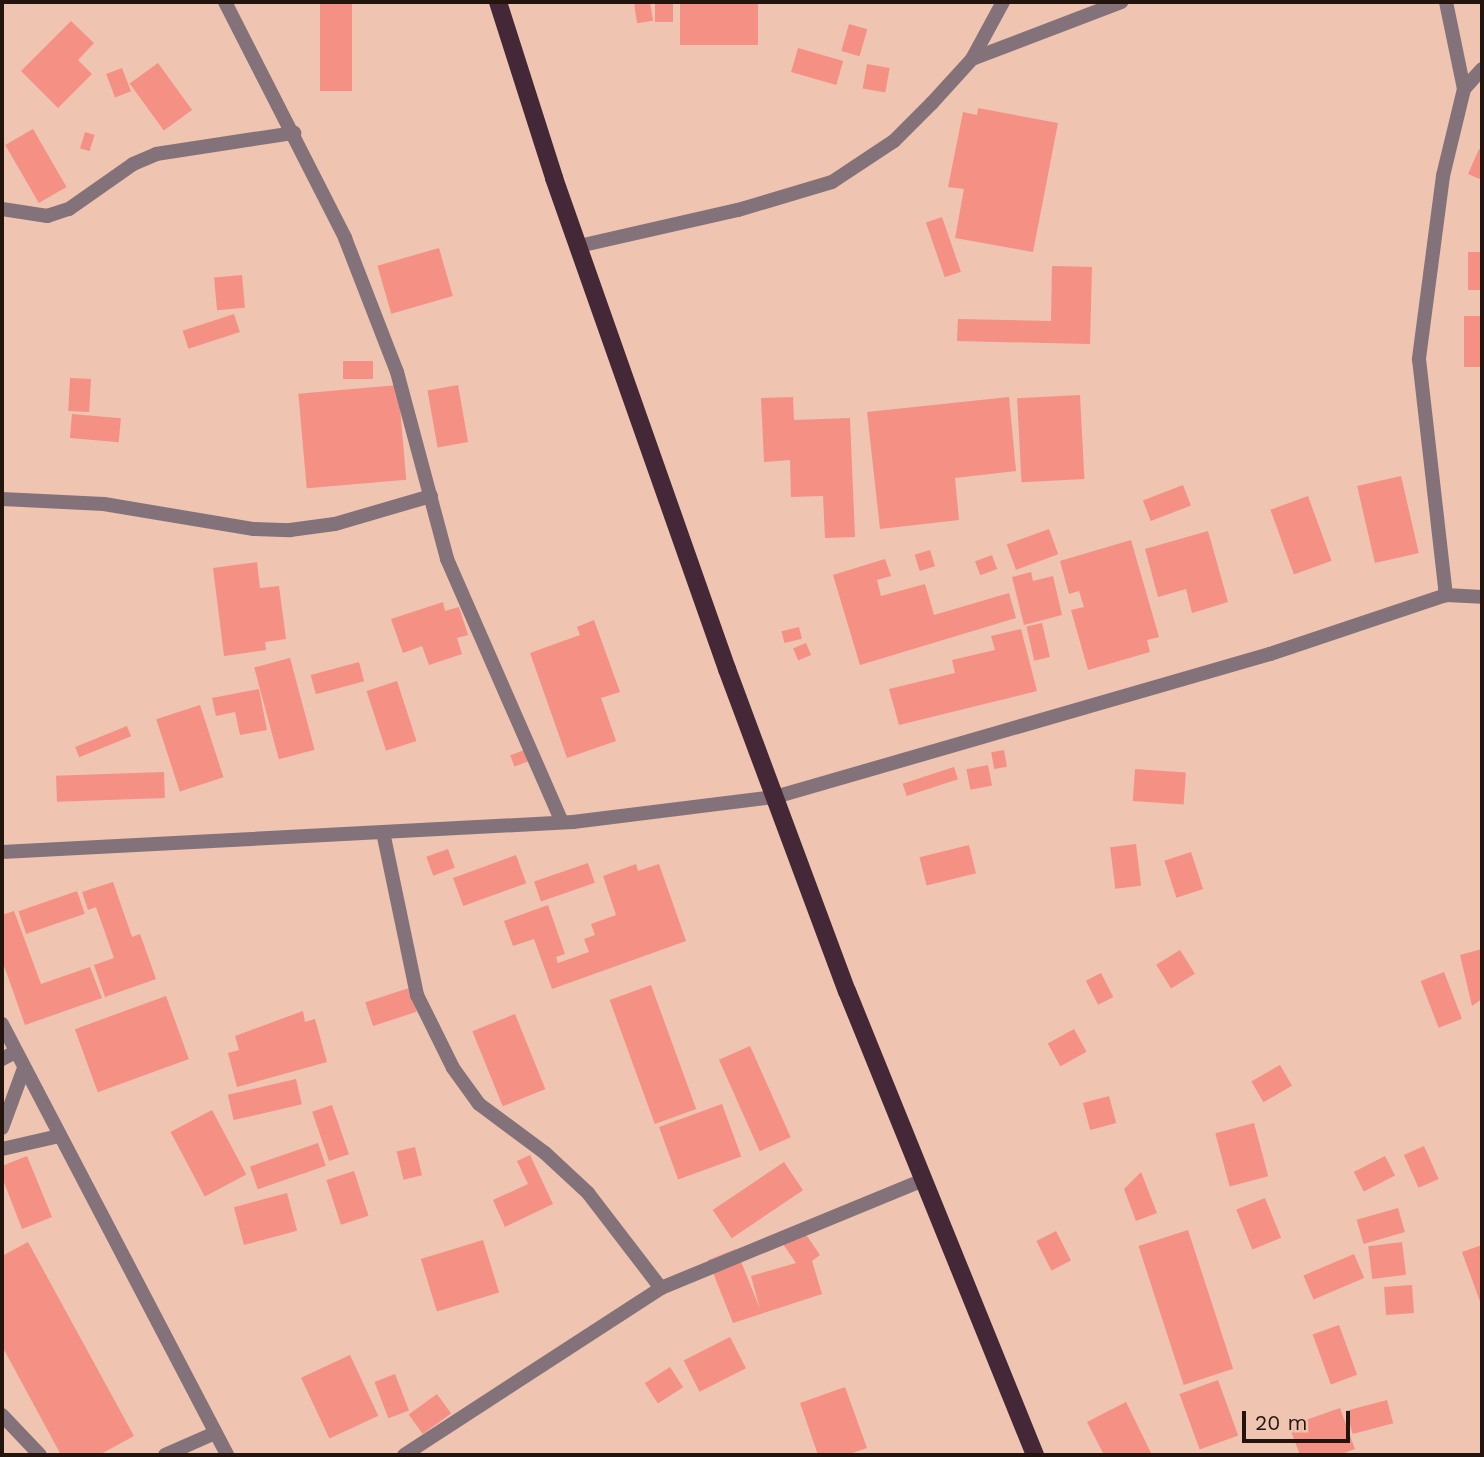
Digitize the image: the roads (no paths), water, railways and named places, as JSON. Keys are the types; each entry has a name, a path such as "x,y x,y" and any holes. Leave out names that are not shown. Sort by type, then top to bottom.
{"main road":[{"path":"498,2 579,246 775,797 923,1180 1035,1455"}],"street":[{"path":"225,2 294,133 345,238 397,372 447,559 562,822"},
{"path":"579,246 738,210 832,182 894,141 972,59 1003,2"},
{"path":"972,59 1121,2"},
{"path":"1446,2 1464,89 1443,176 1419,359 1446,595"},
{"path":"1464,89 1482,69"},
{"path":"2,209 47,216 69,209 133,164 156,154 294,133"},
{"path":"2,499 104,504 254,529 290,530 335,524 431,496"},
{"path":"2,852 562,822 775,797 1270,654 1446,595 1482,597"},
{"path":"383,832 417,995 453,1068 479,1104 545,1153 588,1194 661,1288"},
{"path":"2,1024 8,1055 23,1071 60,1136 227,1455"},
{"path":"2,1128 23,1071"},
{"path":"2,1149 60,1136"},
{"path":"404,1455 661,1288 923,1180"},
{"path":"2,1415 40,1455"},
{"path":"165,1455 215,1433"}]}
